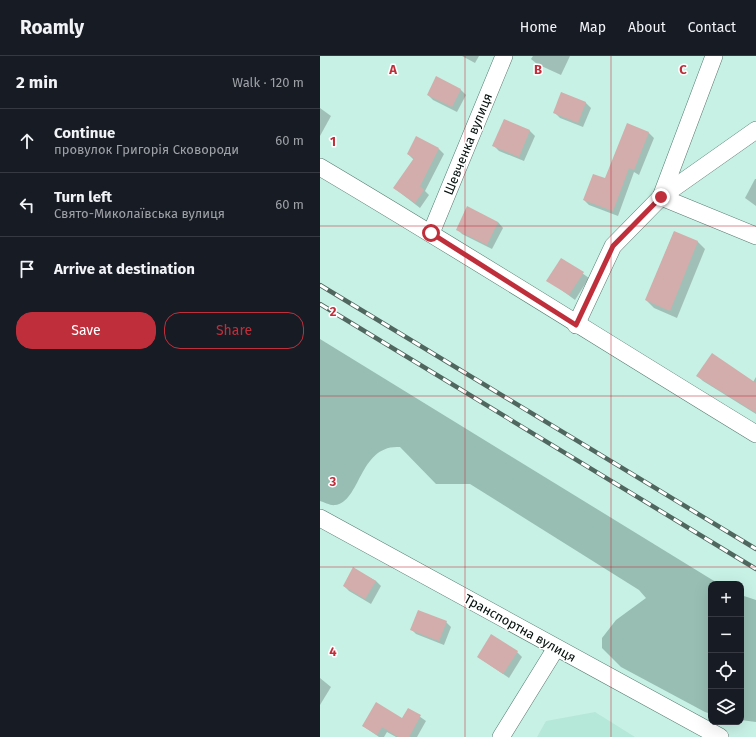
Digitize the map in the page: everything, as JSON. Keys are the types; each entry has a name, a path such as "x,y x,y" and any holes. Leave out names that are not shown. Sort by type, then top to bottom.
{"street":[{"name":"Шевченка вулиця","path":"431,233 504,56"},
{"path":"661,197 714,56"},
{"path":"576,325 613,246 661,197 756,130"},
{"path":"320,167 431,233 576,325 756,434"},
{"path":"661,197 756,236"},
{"name":"Транспортна вулиця","path":"320,518 720,737"},
{"path":"501,737 556,648"}],"shaded area":[{"path":"320,339 714,581 708,581 708,713 621,667 602,648 602,638 616,620 646,598 639,590 470,484 436,484 400,447 387,449 376,454 368,463 344,502 333,505 320,501"},
{"path":"744,596 756,600 756,722 744,720"},
{"path":"595,712 635,737 537,737 546,721"}],"building":[{"path":"436,76 461,89 452,107 427,95"},
{"path":"561,92 586,102 578,123 553,113"},
{"path":"504,119 530,130 519,157 492,146"},
{"path":"627,123 649,132 634,170 629,168 613,211 583,200 593,174 605,178"},
{"path":"416,136 439,148 420,186 424,190 415,203 393,188 414,158 407,154"},
{"path":"467,206 498,222 487,245 456,230"},
{"path":"674,231 698,241 670,311 645,300"},
{"path":"561,258 584,272 569,295 546,281"},
{"path":"712,353 756,383 756,413 696,376"},
{"path":"353,567 376,581 365,599 343,586"},
{"path":"418,610 447,621 439,641 410,630"},
{"path":"491,634 518,651 503,674 477,657"},
{"path":"376,702 402,718 408,708 421,715 409,737 398,737 382,727 377,735 362,726"}],"railway":[{"path":"320,285 756,549"},
{"path":"320,304 756,569"}],"route":[{"path":"431,233 576,325 613,246 661,197"}]}
